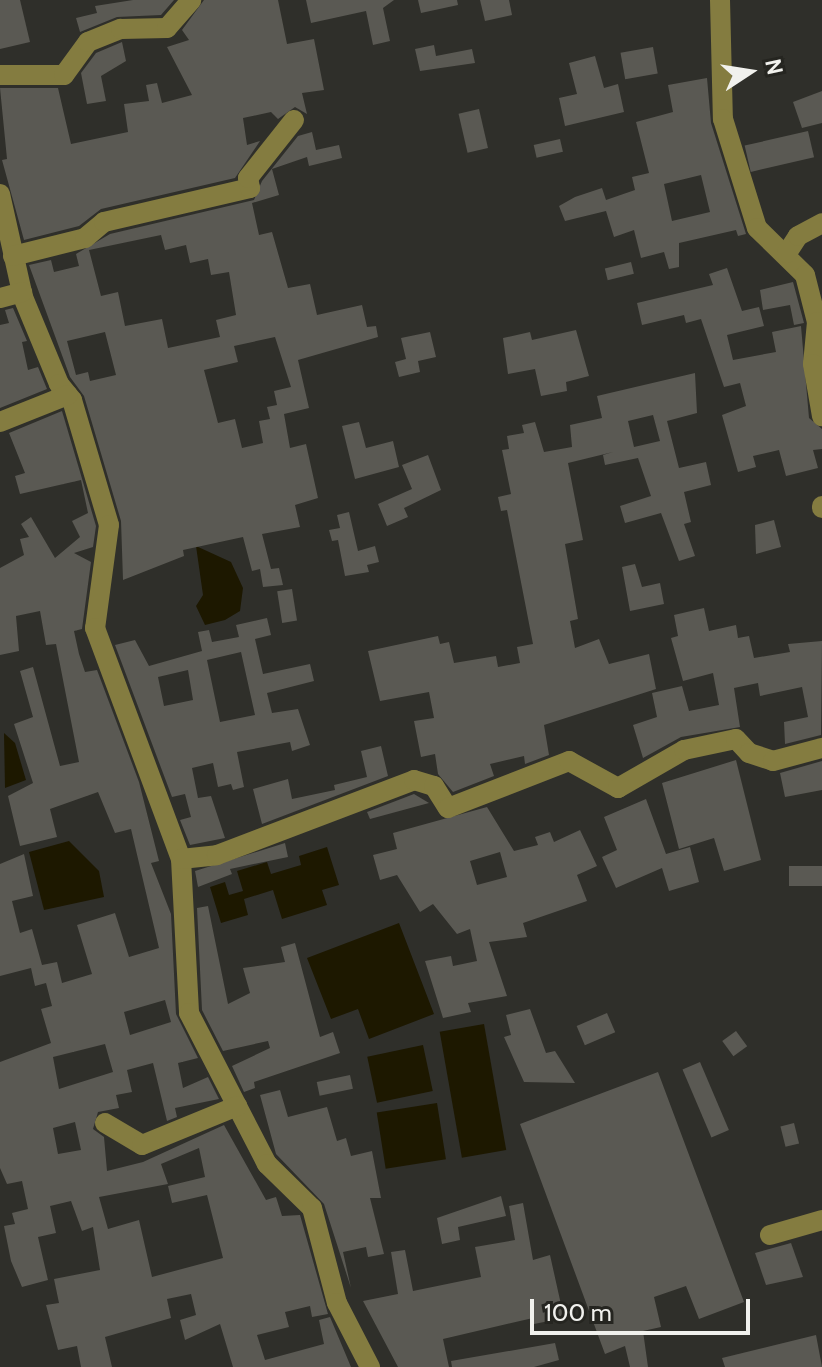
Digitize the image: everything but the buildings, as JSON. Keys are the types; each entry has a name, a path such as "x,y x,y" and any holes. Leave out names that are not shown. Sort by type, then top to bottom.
{"street":[{"path":"0,75 64,75 88,42 121,29 167,28 191,0"},
{"path":"720,0 723,119 757,228 787,253 805,275 817,322 813,364 822,416"},
{"path":"13,256 85,238 104,222 250,188 248,178 294,120"},
{"path":"0,194 22,292 68,395 109,525 95,628 181,859 189,1013 267,1164 312,1208 337,1303 370,1367"},
{"path":"787,253 798,236 822,223"},
{"path":"0,298 22,292"},
{"path":"0,422 68,395"},
{"path":"181,859 217,855 414,780 434,786 448,808 569,761 618,788 684,750 736,739 749,753 773,761 822,748"},
{"path":"105,1123 142,1145 237,1106"},
{"path":"770,1235 822,1220"}],"shaded area":[{"path":"196,546 231,562 243,588 240,611 225,620 205,625 196,606 203,595"},
{"path":"4,733 15,743 26,780 5,788"},
{"path":"69,841 99,871 104,897 44,910 29,852"},
{"path":"327,847 339,885 322,890 327,905 282,919 273,890 244,899 248,915 221,923 210,887 225,882 229,895 243,891 237,871 267,862 271,874 301,865 299,856"},
{"path":"399,923 434,1014 369,1039 358,1009 331,1019 307,958"},
{"path":"484,1024 506,1150 462,1158 440,1032"},
{"path":"423,1045 433,1091 377,1103 367,1057"},
{"path":"437,1103 446,1159 386,1169 377,1113"}]}
